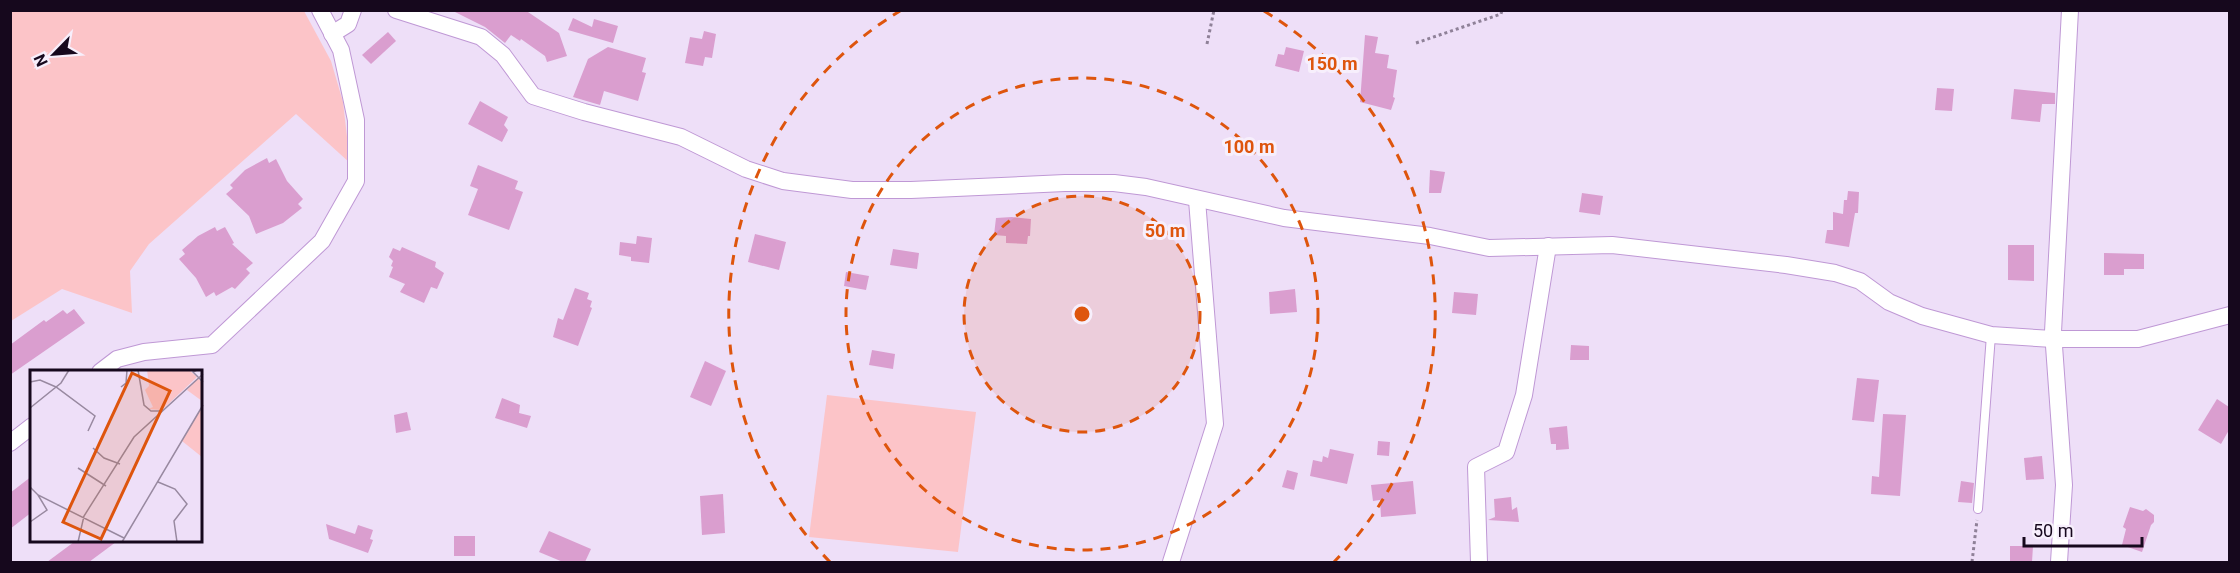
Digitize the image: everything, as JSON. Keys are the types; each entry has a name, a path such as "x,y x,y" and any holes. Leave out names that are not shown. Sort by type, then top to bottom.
{"street":[{"path":"103,370 117,359 144,352 212,345 322,241 356,181 356,120 341,50 320,10"},
{"path":"332,34 348,24 353,10"},
{"path":"396,10 481,37 503,56 533,96 584,112 681,137 746,169 783,181 852,190 1114,183 1284,218 1430,236 1489,248 1612,245 1657,249 1835,273 1860,281 1889,303 1922,316 1991,335 2054,339 2138,339 2229,315"},
{"path":"2059,562 2064,485 2054,339 2070,10"},
{"path":"1171,562 1215,424 1197,200"},
{"path":"1479,562 1476,467 1506,452 1524,395 1548,246"},
{"path":"10,442 30,427"}],"lane":[{"path":"1978,509 1991,335"}],"path":[{"path":"1207,44 1214,10"},
{"path":"1416,43 1501,14 1502,10"},
{"path":"1972,562 1978,509"}],"shaded area":[{"path":"11,11 304,11 331,61 343,102 350,163 296,114 149,244 130,271 132,313 62,289 11,321"},
{"path":"827,395 976,412 958,552 809,537"}],"building":[{"path":"451,10 525,10 559,33 567,56 547,62 545,56 521,39 520,41 511,35 505,43 485,27"},
{"path":"573,18 592,27 594,19 618,26 613,43 568,30"},
{"path":"704,31 716,34 712,58 705,57 703,66 685,63 690,37 702,39"},
{"path":"388,32 396,41 371,64 362,55"},
{"path":"1365,35 1378,37 1375,53 1389,55 1387,68 1397,70 1393,97 1395,98 1391,110 1360,102"},
{"path":"608,47 646,58 642,72 646,73 638,101 604,91 600,105 573,97 588,59"},
{"path":"1286,47 1304,51 1299,72 1275,66 1278,54 1284,55"},
{"path":"1937,88 1954,89 1952,111 1935,110"},
{"path":"2014,89 2055,93 2055,104 2042,104 2040,122 2011,119"},
{"path":"480,101 508,117 504,125 508,130 502,142 468,124"},
{"path":"267,158 269,163 276,159 287,181 303,199 298,204 302,208 283,223 256,234 249,216 226,194 233,188 230,185 245,170"},
{"path":"478,165 518,181 515,189 523,192 509,230 468,215 478,189 470,186"},
{"path":"1430,170 1445,172 1441,193 1429,193"},
{"path":"1848,191 1859,192 1858,213 1855,213 1849,247 1825,243 1827,230 1833,230 1833,212 1843,214 1844,200 1847,200"},
{"path":"1582,193 1603,196 1600,215 1579,212"},
{"path":"996,218 1031,219 1027,244 1006,243 1006,236 994,235"},
{"path":"215,227 217,231 225,227 234,243 232,244 253,263 246,269 250,273 235,289 232,287 216,296 214,292 206,297 196,278 179,259 185,254 182,250 198,236"},
{"path":"755,234 786,242 779,270 748,262"},
{"path":"637,236 652,238 649,263 631,261 631,257 619,255 620,242 636,244"},
{"path":"2008,245 2034,245 2034,281 2008,280"},
{"path":"402,247 436,262 435,267 444,273 437,289 431,287 424,303 400,292 405,284 389,277 393,261 389,257 393,248 400,251"},
{"path":"893,249 919,253 917,269 890,265"},
{"path":"2104,253 2144,254 2144,269 2124,269 2124,275 2104,275"},
{"path":"846,272 869,276 866,290 844,286"},
{"path":"575,288 589,293 587,299 592,301 590,307 592,308 578,346 553,337 558,318 563,320"},
{"path":"1295,289 1297,312 1270,314 1269,292"},
{"path":"1454,292 1478,294 1476,315 1452,313"},
{"path":"74,309 85,323 10,375 10,345 44,320 46,322 63,310 67,314"},
{"path":"1571,345 1589,346 1589,360 1570,360"},
{"path":"872,350 895,354 893,369 869,365"},
{"path":"705,361 726,371 711,406 690,397"},
{"path":"1857,378 1879,380 1874,422 1852,420"},
{"path":"502,398 520,405 519,413 531,416 527,428 495,418"},
{"path":"2217,399 2229,407 2229,430 2221,444 2198,430"},
{"path":"407,412 411,430 396,433 394,415"},
{"path":"1883,414 1906,415 1900,496 1871,494 1872,476 1879,477"},
{"path":"1567,426 1569,449 1556,450 1556,444 1551,444 1549,428"},
{"path":"1378,441 1390,442 1389,456 1377,455"},
{"path":"1330,449 1354,454 1347,484 1310,476 1313,460 1322,462 1323,456 1328,458"},
{"path":"2042,456 2044,479 2026,480 2024,458"},
{"path":"1287,470 1298,473 1294,490 1282,487"},
{"path":"30,478 30,514 10,529 10,493"},
{"path":"1413,481 1416,514 1381,517 1380,500 1373,501 1371,485"},
{"path":"1961,481 1974,483 1972,503 1958,502"},
{"path":"723,494 725,533 702,535 700,496"},
{"path":"1511,497 1512,510 1517,507 1519,522 1488,520 1495,517 1494,499"},
{"path":"2130,507 2143,511 2146,509 2154,515 2154,522 2142,552 2122,545 2126,529 2123,527"},
{"path":"326,524 355,534 358,525 373,530 370,539 373,540 368,553 329,539"},
{"path":"549,531 591,549 585,562 563,562 539,552"},
{"path":"454,536 475,536 475,556 454,556"},
{"path":"73,543 115,543 89,562 47,562"},
{"path":"2010,546 2033,546 2032,562 2010,562"}]}
